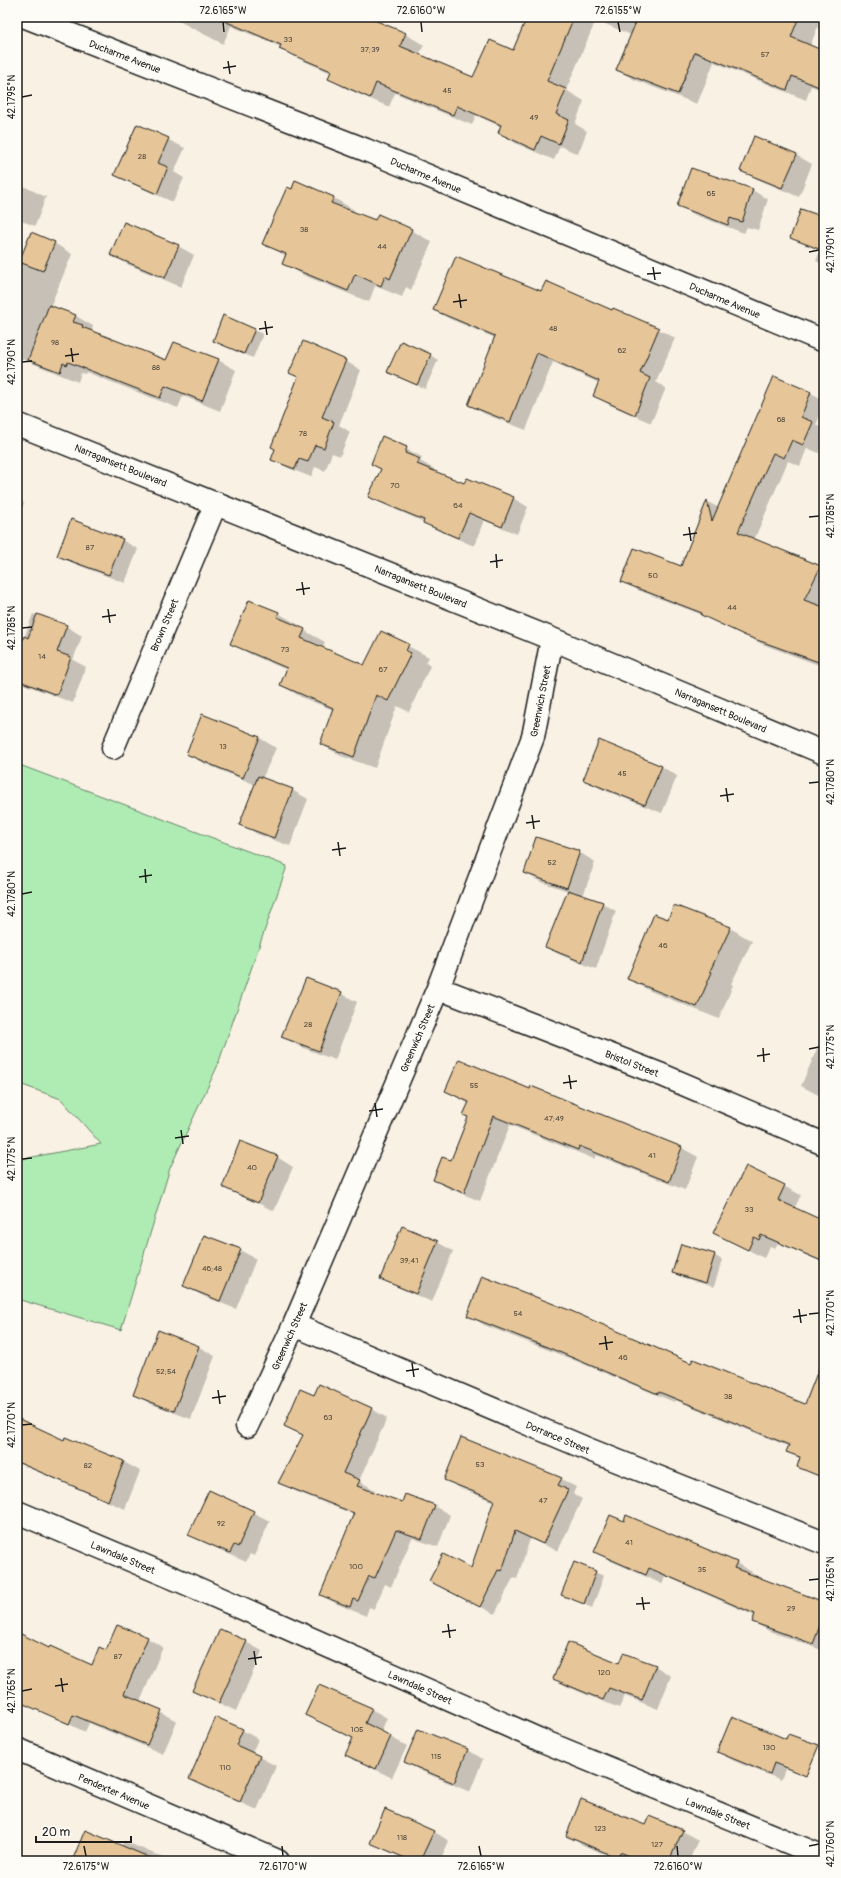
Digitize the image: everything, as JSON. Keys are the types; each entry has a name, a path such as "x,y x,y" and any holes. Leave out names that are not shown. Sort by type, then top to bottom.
{"street":[{"name":"Ducharme Avenue","path":"26,17 366,150 824,341"},
{"name":"Narragansett Boulevard","path":"17,424 552,639 824,753"},
{"name":"Brown Street","path":"113,748 216,503"},
{"name":"Greenwich Street","path":"247,1426 294,1325 438,988 533,737 552,639"},
{"name":"Bristol Street","path":"438,988 662,1075 824,1144"},
{"name":"Dorrance Street","path":"294,1325 590,1450 824,1543"},
{"name":"Lawndale Street","path":"17,1512 185,1583 538,1739 824,1857"},
{"name":"Pendexter Avenue","path":"17,1749 278,1861"}],"green space":[{"path":"17,764 287,866 217,1067 170,1168 121,1330 17,1299 17,1160 101,1144 61,1099 17,1083"}],"building":[{"path":"215,17 367,17 406,33 400,46 473,77 490,40 513,50 527,17 574,17 547,81 566,89 556,114 569,120 559,144 541,136 535,150 498,133 501,125 457,106 453,115 376,83 370,98 328,79 331,71 279,49 281,45"},
{"path":"638,17 799,17 791,37 824,51 824,89 792,76 787,90 695,52 678,94 616,70"},
{"path":"137,124 169,138 158,163 168,167 157,194 114,175"},
{"path":"754,136 797,154 782,188 740,171"},
{"path":"691,168 753,189 742,222 730,218 728,225 677,206"},
{"path":"295,180 334,197 331,203 375,220 378,214 412,229 390,279 385,276 381,286 355,274 348,291 282,264 286,254 262,244 287,187 292,189"},
{"path":"801,209 824,217 824,251 790,238"},
{"path":"124,222 179,245 165,278 110,255"},
{"path":"31,232 55,242 43,271 19,262"},
{"path":"456,256 541,291 546,281 612,310 613,308 659,328 640,373 650,378 635,415 593,396 599,381 537,353 510,422 468,405 495,336 433,310"},
{"path":"49,305 76,315 73,322 83,325 82,327 166,360 174,342 219,359 202,401 165,386 160,398 68,362 67,365 63,363 60,372 28,360"},
{"path":"223,315 255,329 244,354 213,341"},
{"path":"303,341 346,360 322,417 334,422 324,448 315,445 308,462 299,459 295,469 271,460 275,449 271,447 298,377 289,373"},
{"path":"401,341 431,354 417,385 387,372"},
{"path":"774,376 811,392 801,417 813,422 803,445 792,440 784,458 773,453 738,532 821,566 804,600 824,607 824,664 746,636 701,615 702,613 621,582 634,548 681,566 707,500 712,521"},
{"path":"382,436 407,447 405,453 420,459 417,464 464,483 467,478 514,497 502,527 469,513 458,538 423,523 424,520 368,497 381,469 371,464"},
{"path":"71,519 123,539 109,575 57,556"},
{"path":"249,600 279,612 277,617 305,629 301,638 364,665 381,631 409,644 406,651 411,653 388,701 376,695 354,757 320,744 333,708 280,685 287,668 230,644"},
{"path":"37,614 67,625 57,652 71,657 57,695 17,680 17,654 24,636 28,638"},
{"path":"202,714 260,737 243,778 186,754"},
{"path":"599,740 662,766 645,805 583,780"},
{"path":"258,776 293,789 274,838 239,825"},
{"path":"536,837 580,851 567,888 524,873"},
{"path":"568,890 603,902 582,962 545,947"},
{"path":"674,905 731,927 710,971 712,972 697,1007 627,979 654,914 668,919"},
{"path":"306,978 342,992 319,1051 281,1037"},
{"path":"459,1059 530,1089 531,1086 682,1147 669,1182 579,1146 578,1150 493,1116 464,1193 433,1180 442,1157 451,1160 468,1117 463,1115 469,1102 445,1091"},
{"path":"240,1141 278,1156 258,1203 222,1187"},
{"path":"746,1166 785,1185 778,1200 824,1221 824,1262 761,1235 759,1240 754,1237 748,1250 713,1233"},
{"path":"402,1226 438,1241 416,1294 380,1279"},
{"path":"204,1235 241,1249 220,1301 183,1286"},
{"path":"681,1244 715,1254 706,1283 672,1273"},
{"path":"482,1276 569,1310 691,1363 693,1359 805,1404 822,1360 824,1361 824,1478 797,1467 800,1457 786,1452 789,1445 659,1392 658,1394 552,1349 467,1316"},
{"path":"158,1330 199,1346 174,1411 133,1395"},
{"path":"319,1384 372,1408 343,1473 360,1480 357,1486 402,1502 405,1494 435,1505 422,1539 396,1530 375,1578 369,1576 358,1601 353,1599 350,1607 320,1595 354,1513 278,1483 303,1435 284,1426 300,1389 314,1395"},
{"path":"17,1418 64,1440 65,1437 124,1461 108,1501 17,1462"},
{"path":"461,1437 562,1478 558,1485 568,1490 543,1544 515,1531 502,1571 498,1570 480,1607 429,1581 443,1554 471,1568 494,1500 444,1480"},
{"path":"209,1490 254,1511 238,1547 234,1545 230,1553 188,1535"},
{"path":"610,1515 624,1521 626,1515 737,1562 734,1568 824,1602 824,1615 813,1644 752,1622 755,1614 649,1568 646,1575 594,1552"},
{"path":"574,1562 596,1571 584,1604 561,1595"},
{"path":"117,1625 148,1637 124,1694 162,1710 147,1745 73,1715 69,1724 17,1701 17,1632 49,1648 50,1646 92,1665 99,1647 106,1650"},
{"path":"220,1629 247,1641 219,1703 192,1691"},
{"path":"568,1642 619,1663 623,1653 656,1665 642,1700 609,1688 603,1700 553,1679"},
{"path":"319,1685 372,1708 365,1723 391,1736 376,1769 345,1755 353,1738 305,1715"},
{"path":"732,1716 786,1739 788,1734 819,1745 806,1776 774,1763 770,1774 717,1752"},
{"path":"216,1717 243,1729 236,1745 260,1756 240,1802 189,1779"},
{"path":"418,1729 468,1749 454,1783 404,1762"},
{"path":"581,1799 645,1825 649,1816 683,1830 669,1861 641,1861 620,1852 618,1858 566,1836"},
{"path":"385,1809 434,1831 420,1861 412,1861 370,1843"},
{"path":"85,1830 158,1861 72,1861"}]}
